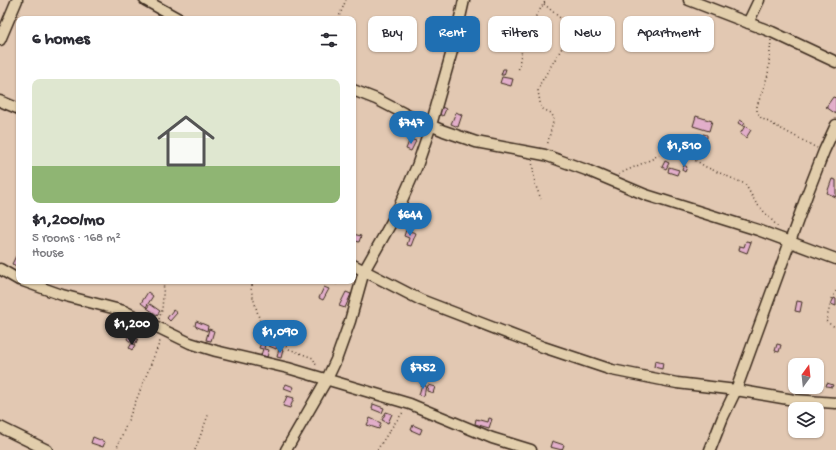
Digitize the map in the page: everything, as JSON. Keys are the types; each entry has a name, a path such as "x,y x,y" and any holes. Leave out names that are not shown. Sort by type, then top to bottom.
{"street":[{"path":"0,40 17,0"},
{"path":"145,0 174,16"},
{"path":"286,450 323,378 336,360 360,290 364,271 385,236 402,202 417,166 431,125 454,44 464,0"},
{"path":"689,0 772,32 836,62"},
{"path":"748,23 759,0"},
{"path":"356,91 444,131 476,142 545,155 610,178 646,195 790,239 836,260"},
{"path":"0,100 16,108"},
{"path":"710,450 736,390 783,264 790,239 824,151 836,125"},
{"path":"356,267 421,300 543,346 612,370 677,383 736,390 794,400 836,403"},
{"path":"0,269 16,278"},
{"path":"31,284 62,295 124,311 190,343 323,378 410,404 492,438 531,450"},
{"path":"0,427 47,450"}],"path":[{"path":"339,16 346,0"},
{"path":"518,73 526,32 546,0"},
{"path":"544,4 567,24 565,43 540,84 538,91 541,108 551,113 554,118 545,155"},
{"path":"772,32 768,74 757,106 758,115 824,151"},
{"path":"610,178 652,159 663,152 670,150 677,152 706,167 745,184 756,203 775,225 790,239"},
{"path":"530,152 535,184 541,198"},
{"path":"116,450 160,328 164,284"},
{"path":"252,284 251,290 263,332 282,342 289,349 313,358 323,378"},
{"path":"836,291 832,299 826,321 830,325 836,327"},
{"path":"377,450 392,427 410,404"},
{"path":"195,450 209,413"}],"building":[{"path":"503,69 506,69 504,75 501,75"},
{"path":"502,77 513,79 511,86 500,83"},
{"path":"833,97 836,98 836,114 826,107"},
{"path":"442,107 446,109 443,116 439,114"},
{"path":"456,112 462,115 458,127 451,124"},
{"path":"696,116 712,121 709,131 693,126"},
{"path":"740,120 745,123 743,126 738,123"},
{"path":"745,126 751,130 746,138 740,134"},
{"path":"703,134 707,135 707,138 702,137"},
{"path":"410,139 416,141 411,151 406,149"},
{"path":"665,161 669,163 666,169 662,167"},
{"path":"684,165 687,167 685,172 682,170"},
{"path":"669,167 679,170 677,175 668,172"},
{"path":"832,179 836,180 836,197 827,193"},
{"path":"406,230 416,233 411,246 407,245 409,238 404,236"},
{"path":"356,235 361,236 359,242 356,241"},
{"path":"746,241 751,242 747,253 739,250 740,246 744,247"},
{"path":"16,256 16,266 12,264"},
{"path":"324,287 329,289 323,300 319,298"},
{"path":"148,292 153,296 146,307 141,303"},
{"path":"346,292 351,294 345,308 339,306"},
{"path":"834,298 836,299 836,306 831,304"},
{"path":"797,301 802,302 800,312 795,311"},
{"path":"150,304 160,311 157,315 147,308"},
{"path":"173,310 177,313 170,321 167,318"},
{"path":"196,321 208,326 207,331 195,326"},
{"path":"209,329 214,331 211,341 206,340"},
{"path":"129,335 138,338 136,343 132,343 127,339"},
{"path":"271,341 278,345 276,349 269,346"},
{"path":"132,343 135,345 132,350 129,348"},
{"path":"261,343 265,344 264,349 269,350 267,357 261,355 263,349 259,348"},
{"path":"777,344 781,345 779,352 775,351"},
{"path":"279,349 283,350 281,358 277,357"},
{"path":"655,361 663,363 662,369 654,367"},
{"path":"827,383 833,385 832,387 826,386"},
{"path":"286,384 294,387 292,391 284,388"},
{"path":"422,384 426,386 424,396 419,395"},
{"path":"428,385 435,387 433,393 427,391"},
{"path":"287,396 294,398 290,408 283,406"},
{"path":"373,404 384,408 382,413 372,409"},
{"path":"386,412 392,414 388,423 382,420"},
{"path":"370,418 381,423 379,429 367,425"},
{"path":"488,418 492,419 489,428 475,424 476,419 487,422"},
{"path":"413,425 422,429 420,434 411,430"},
{"path":"93,437 105,442 103,447 91,443"},
{"path":"552,441 564,445 562,450 550,447"}]}
